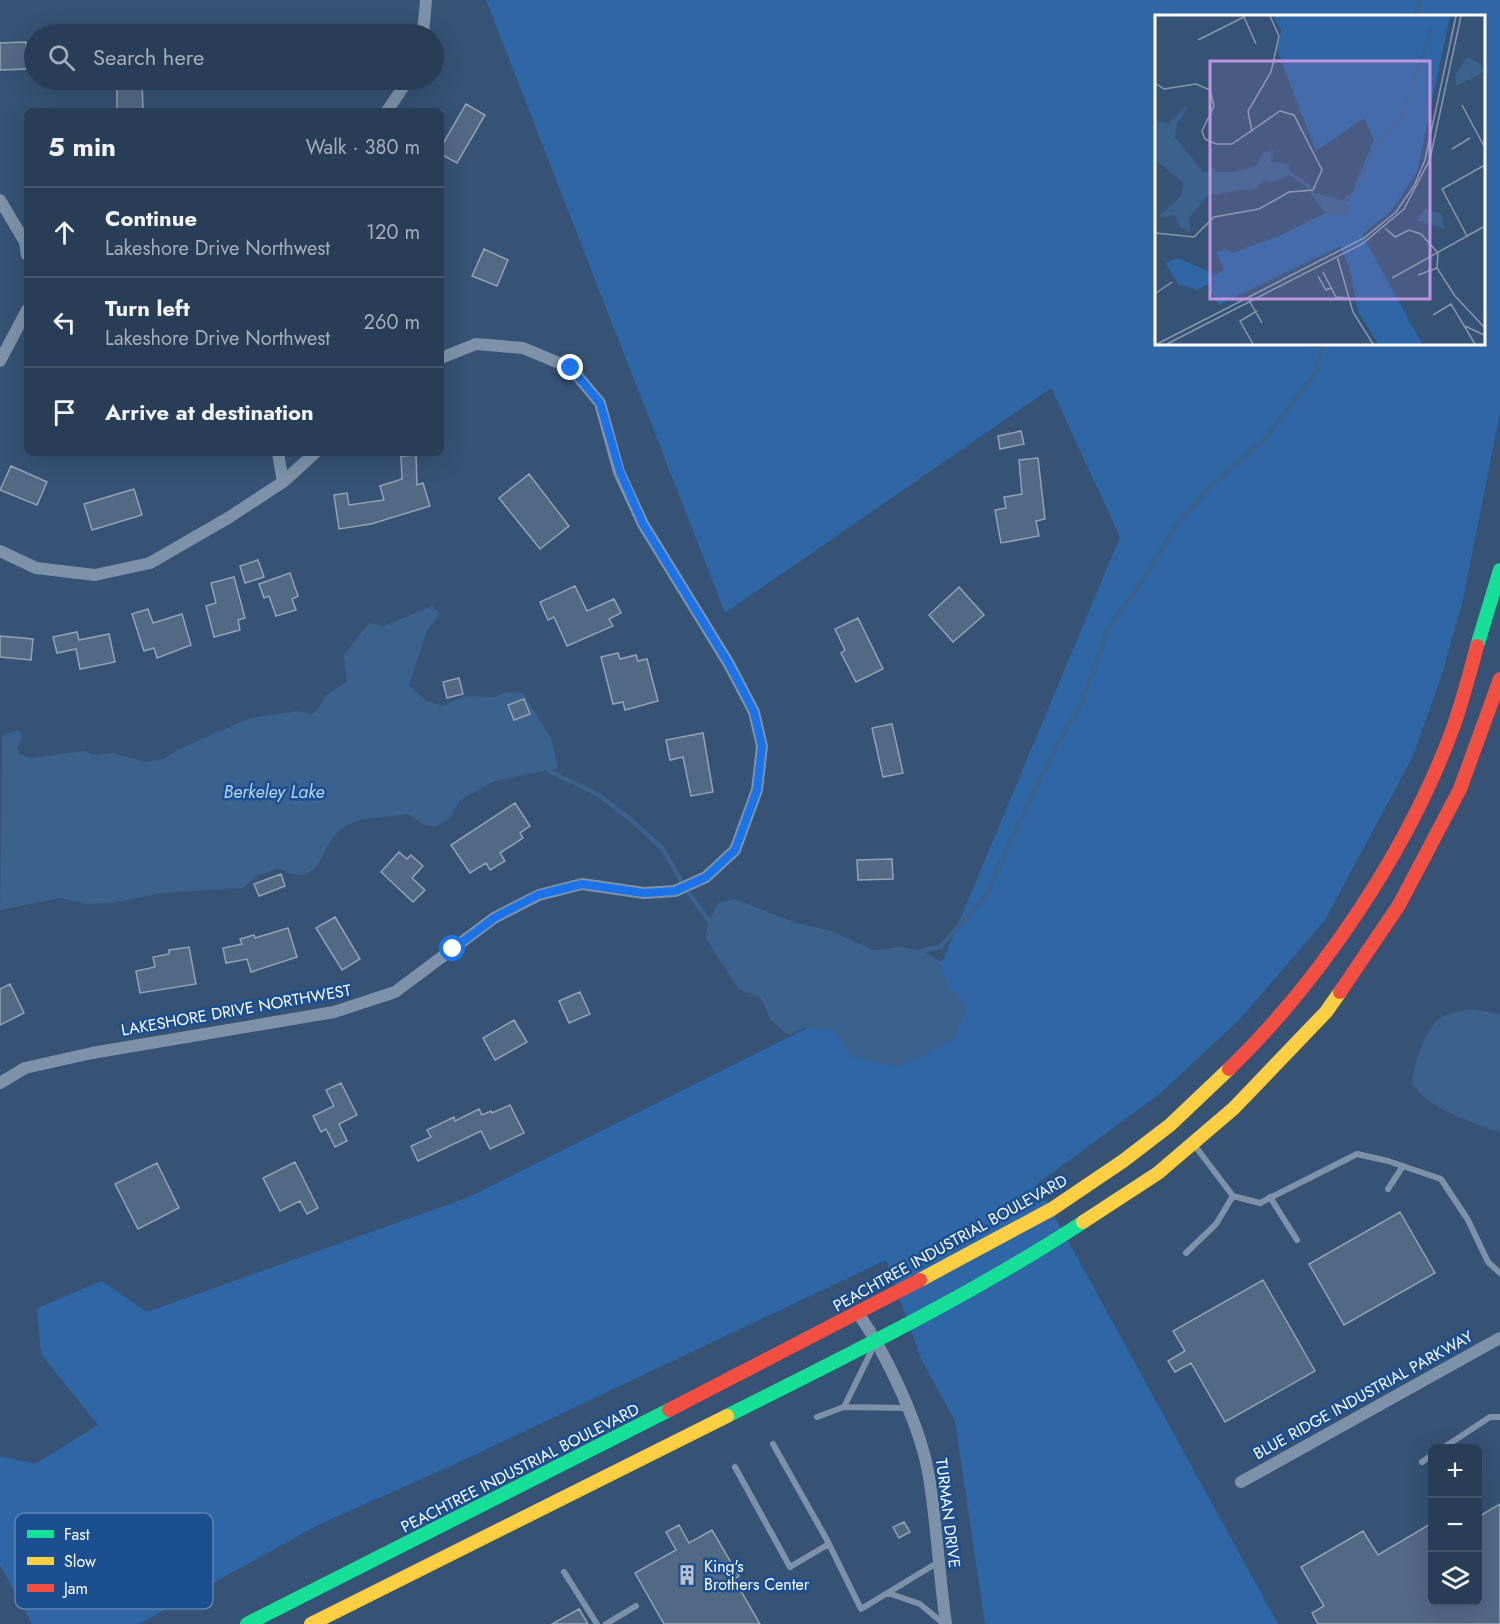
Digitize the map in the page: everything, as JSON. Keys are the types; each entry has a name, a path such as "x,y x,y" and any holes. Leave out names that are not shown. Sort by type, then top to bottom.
{"highway":[{"name":"PEACHTREE INDUSTRIAL BOULEVARD","path":"256,1622 858,1314 1052,1209 1124,1161 1170,1125 1269,1030 1367,900 1426,791 1454,725 1500,570"},
{"path":"311,1624 877,1341 1035,1253 1158,1173 1234,1108 1326,1012 1399,905 1460,789 1500,679"}],"street":[{"path":"424,24 426,0"},
{"path":"389,108 401,90"},
{"path":"0,200 24,240"},
{"path":"0,361 24,316"},
{"name":"LAKESHORE DRIVE NORTHWEST","path":"0,1083 25,1068 92,1053 334,1012 395,992 494,918 538,895 582,884 644,893 675,891 706,877 735,850 757,790 762,746 754,712 729,664 643,524 620,472 600,403 571,368 523,348 476,344 444,357"},
{"path":"279,456 283,482"},
{"path":"0,551 36,568 95,575 150,563 228,518 283,482 312,456"},
{"name":"TURMAN DRIVE","path":"858,1314 877,1341 920,1441 929,1476 945,1624"},
{"name":"BLUE RIDGE INDUSTRIAL PARKWAY","path":"1241,1482 1500,1338"}],"lane":[{"path":"1193,1143 1233,1196 1260,1203 1357,1154 1441,1179 1468,1220 1488,1262 1500,1273"},
{"path":"1388,1189 1403,1166"},
{"path":"1186,1253 1216,1224 1233,1196"},
{"path":"1270,1197 1297,1240"},
{"path":"844,1407 877,1341"},
{"path":"817,1417 844,1407 906,1408"},
{"path":"1450,1444 1490,1417 1500,1417"},
{"path":"773,1444 861,1609 937,1563"},
{"path":"1422,1462 1428,1458"},
{"path":"735,1467 790,1567 827,1545"},
{"path":"564,1572 597,1624"},
{"path":"888,1593 920,1604 945,1624"},
{"path":"606,1624 636,1606"}],"shaded area":[{"path":"486,0 1500,0 1500,412 1463,600 1442,674 1413,756 1325,920 1241,1018 1162,1092 1037,1184 1278,1624 985,1624 955,1421 921,1359 886,1260 451,1466 318,1525 213,1583 213,1513 15,1513 15,1593 0,1565 0,1456 35,1464 98,1425 41,1354 37,1308 102,1281 147,1312 469,1197 943,960 1120,537 1051,388 725,613"},
{"path":"24,1609 166,1609 139,1624 32,1624"}],"water":[{"name":"Berkeley Lake","path":"432,606 440,614 427,631 409,685 425,700 442,706 465,696 495,697 506,692 523,693 551,738 558,768 495,781 460,800 451,817 436,827 422,824 409,814 365,819 348,825 334,837 312,871 304,875 293,874 278,868 255,877 243,888 160,893 113,903 88,904 60,898 0,910 2,736 19,730 23,737 18,747 19,754 31,758 84,751 93,755 113,753 145,762 164,759 179,749 250,718 298,711 312,714 318,709 326,695 347,682 344,655 369,623 384,626"},
{"path":"735,899 796,923 831,931 873,950 901,947 921,951 939,960 948,988 956,994 967,1010 953,1040 896,1067 852,1057 834,1031 806,1027 788,1035 770,1019 760,997 739,990 705,937 709,921 718,902"},
{"path":"1470,1009 1500,1014 1500,1132 1437,1106 1426,1099 1412,1082 1415,1066 1428,1032 1438,1020 1445,1016"}],"building":[{"path":"24,42 24,69 0,70 0,43"},
{"path":"117,90 142,90 143,108 117,108"},
{"path":"466,104 485,115 457,163 444,156 444,142"},
{"path":"484,249 508,260 497,286 472,276"},
{"path":"1021,431 1024,444 1000,449 998,436"},
{"path":"401,456 416,456 417,485 423,483 430,506 371,524 339,529 334,495 347,493 349,505 384,500 380,486 402,479"},
{"path":"1038,458 1045,519 1036,521 1039,536 1001,543 995,510 1006,508 1004,497 1022,494 1019,460"},
{"path":"11,466 47,482 37,505 0,490"},
{"path":"529,474 569,526 540,549 499,498"},
{"path":"134,489 142,515 92,530 84,504"},
{"path":"258,560 264,577 245,583 240,566"},
{"path":"290,573 298,596 292,599 296,610 276,616 269,596 264,598 259,584"},
{"path":"234,577 245,618 238,620 240,630 214,637 206,606 216,603 211,583"},
{"path":"575,586 587,611 614,599 621,613 609,619 613,626 567,646 554,617 548,620 540,602"},
{"path":"959,587 984,615 953,642 929,615"},
{"path":"148,609 153,623 182,614 191,645 157,658 154,648 144,651 132,614"},
{"path":"858,618 883,669 856,682 841,653 845,650 835,629"},
{"path":"77,632 79,640 109,634 115,662 80,669 76,649 57,653 53,637"},
{"path":"0,636 33,639 31,660 0,657"},
{"path":"618,653 620,659 636,655 638,661 647,659 658,701 625,710 623,702 613,704 601,657"},
{"path":"459,678 463,694 447,698 443,682"},
{"path":"524,699 530,714 514,720 508,705"},
{"path":"892,724 903,773 883,777 872,728"},
{"path":"703,733 713,792 691,796 683,757 670,760 666,740"},
{"path":"515,803 530,826 520,833 523,838 500,853 505,861 490,870 486,863 470,873 451,845"},
{"path":"399,852 407,859 411,855 423,866 412,878 425,890 413,902 381,872"},
{"path":"892,859 893,879 858,880 857,860"},
{"path":"281,874 285,886 259,896 254,884"},
{"path":"335,917 360,959 342,970 316,928"},
{"path":"288,928 297,957 251,972 247,959 226,963 223,948 242,944 240,939 254,935 255,938"},
{"path":"189,947 196,984 140,993 136,971 155,967 153,957 169,954 169,950"},
{"path":"10,984 24,1013 0,1025 0,989"},
{"path":"580,992 590,1014 569,1023 559,1001"},
{"path":"514,1020 527,1042 495,1060 483,1038"},
{"path":"341,1083 357,1115 339,1124 347,1141 335,1147 326,1129 321,1132 313,1116 334,1106 326,1090"},
{"path":"510,1105 524,1133 490,1149 481,1131 418,1161 411,1146 431,1137 427,1130 454,1117 455,1121 479,1109 482,1115"},
{"path":"295,1162 318,1208 307,1214 300,1201 280,1211 263,1178"},
{"path":"157,1163 179,1208 138,1229 115,1184"},
{"path":"1400,1212 1435,1273 1344,1325 1309,1264"},
{"path":"1263,1280 1315,1371 1225,1422 1191,1363 1175,1372 1168,1361 1185,1351 1173,1331"},
{"path":"1500,1504 1500,1624 1318,1624 1312,1613 1324,1606 1301,1567 1363,1531 1378,1555 1428,1525 1428,1606 1482,1606 1482,1515"},
{"path":"904,1522 910,1532 899,1538 893,1527"},
{"name":"King's Brothers Center","path":"679,1525 689,1543 712,1530 739,1576 734,1579 760,1624 664,1624 635,1573 676,1550 666,1532"},
{"path":"579,1609 588,1624 552,1624"}],"waterway":[{"path":"1416,15 1420,0"},
{"path":"921,951 940,947 985,896 1053,751 1080,706 1109,627 1148,572 1176,525 1209,487 1264,440 1300,393 1316,371 1323,345"},
{"path":"549,771 597,794 629,818 662,848 684,886 709,921"}],"traffic: fast":[{"path":"1477,646 1500,570"},
{"path":"727,1416 953,1300 1083,1222"},
{"path":"247,1624 669,1410"}],"traffic: slow":[{"path":"1083,1222 1158,1173 1234,1108 1326,1012 1340,992"},
{"path":"920,1280 1052,1209 1123,1161 1170,1125 1229,1069"},
{"path":"311,1624 727,1416"}],"traffic: jam":[{"path":"1229,1069 1264,1033 1329,953 1388,864 1436,771 1454,725 1477,646"},
{"path":"1340,992 1399,905 1460,789 1500,679"},
{"path":"669,1410 920,1280"}],"place":[{"name":"King's Brothers Center","path":"687,1575"}],"route":[{"path":"453,949 494,918 538,895 582,884 644,893 675,891 706,877 735,850 757,790 762,746 754,712 729,664 643,524 620,472 600,403 571,368"}]}
